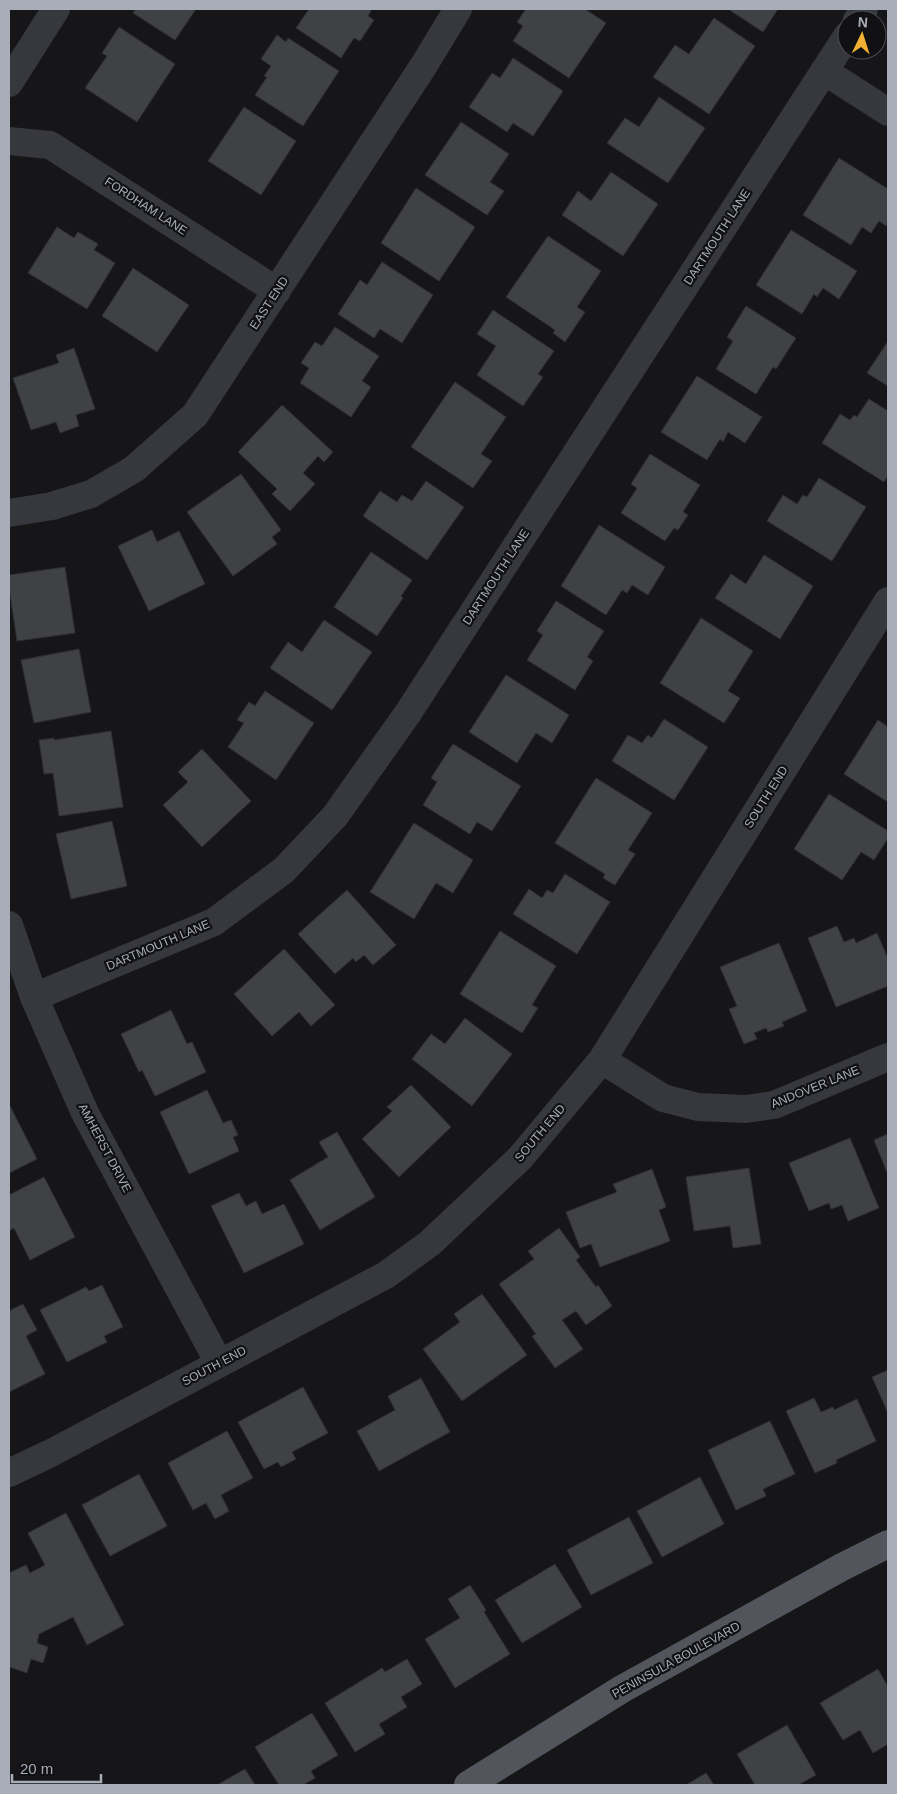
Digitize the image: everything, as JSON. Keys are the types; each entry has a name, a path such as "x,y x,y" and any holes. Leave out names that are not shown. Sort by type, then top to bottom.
{"main road":[{"name":"PENINSULA BOULEVARD","path":"468,1785 622,1689 842,1567 888,1544"}],"street":[{"path":"9,82 56,9"},
{"name":"EAST END","path":"9,513 52,506 91,494 134,469 195,415 424,66 458,9"},
{"name":"DARTMOUTH LANE","path":"34,998 214,922 284,870 335,816 408,713 837,51"},
{"path":"824,71 888,112"},
{"name":"FORDHAM LANE","path":"9,141 50,145 277,291"},
{"name":"SOUTH END","path":"9,1473 51,1453 386,1274 430,1243 520,1158 602,1060 888,601"},
{"name":"AMHERST DRIVE","path":"9,926 34,998 85,1113 219,1363"},
{"name":"ANDOVER LANE","path":"602,1060 663,1098 698,1107 746,1110 774,1105 888,1057"}],"building":[{"path":"136,9 196,9 175,40 133,13"},
{"path":"309,9 372,9 368,16 374,20 360,41 354,38 341,58 296,28"},
{"path":"526,9 585,9 606,23 569,78 513,41 523,26 517,22"},
{"path":"728,9 778,9 763,32"},
{"path":"714,18 755,46 709,114 653,77 675,45 689,54"},
{"path":"119,27 175,64 137,122 85,88 107,56 102,53"},
{"path":"277,35 286,42 288,38 339,71 303,126 255,95 267,77 264,76 271,66 261,59"},
{"path":"513,58 563,91 533,136 513,123 507,132 469,107 492,73 500,78"},
{"path":"659,97 705,128 668,183 607,143 625,118 639,127"},
{"path":"244,107 296,141 261,195 208,161"},
{"path":"461,122 509,154 490,182 504,191 487,215 425,175"},
{"path":"839,158 888,189 888,223 886,226 879,221 871,233 862,227 851,245 803,215"},
{"path":"611,172 658,204 623,256 562,215 578,191 591,201"},
{"path":"416,188 475,227 439,281 381,243"},
{"path":"57,227 74,238 78,232 98,244 94,250 115,263 87,309 28,273"},
{"path":"791,230 857,271 839,299 823,288 817,297 814,294 802,314 756,285"},
{"path":"548,236 601,271 577,307 585,312 565,342 553,333 555,330 506,297"},
{"path":"382,262 433,295 402,343 380,329 374,338 338,314 360,280 367,285"},
{"path":"133,268 189,305 157,352 102,316"},
{"path":"746,306 796,338 776,369 773,367 756,394 716,369 733,341 727,337"},
{"path":"493,310 554,351 538,374 543,377 523,406 477,375 496,346 477,334"},
{"path":"335,327 379,356 362,381 371,387 351,417 300,383 309,368 301,363 315,342 322,346"},
{"path":"888,341 888,386 867,373"},
{"path":"74,348 95,409 76,415 79,426 60,433 56,422 31,430 13,378 59,363 56,355"},
{"path":"697,376 762,417 745,443 728,432 723,442 720,439 707,460 661,432"},
{"path":"455,382 506,417 481,454 492,461 473,488 411,447"},
{"path":"869,399 888,411 888,475 884,482 822,443 840,414 850,420 854,415 857,417"},
{"path":"282,405 333,452 324,462 318,456 303,473 315,484 290,511 272,494 277,489 238,452"},
{"path":"650,454 700,485 683,512 688,515 678,530 674,528 665,541 621,513 637,488 631,484"},
{"path":"241,474 281,530 272,537 277,544 233,576 187,512"},
{"path":"819,478 866,507 832,561 767,521 783,495 797,504 803,495 807,497"},
{"path":"426,481 464,507 427,560 363,516 380,491 397,502 402,495 412,501"},
{"path":"599,525 665,567 648,595 632,585 627,593 622,590 606,615 561,586"},
{"path":"152,530 157,542 179,531 205,584 149,611 118,546"},
{"path":"371,552 412,580 401,596 403,598 377,636 334,607"},
{"path":"764,555 813,586 780,639 715,598 731,574 746,584"},
{"path":"65,567 75,633 17,641 9,575"},
{"path":"556,601 604,631 587,657 593,661 575,690 527,660 543,635 537,631"},
{"path":"701,618 753,651 728,691 740,698 724,723 660,683"},
{"path":"324,620 372,652 332,710 270,668 288,642 302,652"},
{"path":"79,649 91,712 34,723 21,660"},
{"path":"506,675 569,715 552,743 536,733 517,763 469,732"},
{"path":"265,691 314,723 276,780 228,747 244,723 237,720 249,702 255,706"},
{"path":"664,719 708,747 674,800 612,761 628,735 642,743 648,735 652,738"},
{"path":"878,720 888,727 888,802 844,774"},
{"path":"111,731 123,807 59,816 53,773 44,774 39,740 54,738 54,740"},
{"path":"453,744 521,786 492,831 477,822 470,834 423,805 437,782 431,778"},
{"path":"202,749 251,801 202,847 163,805 188,782 178,772"},
{"path":"596,778 652,813 628,850 635,854 615,885 603,878 605,874 555,843"},
{"path":"829,794 888,831 888,838 874,860 861,852 842,880 794,849"},
{"path":"112,821 127,886 71,899 56,834"},
{"path":"414,823 473,860 453,893 436,883 414,919 370,892"},
{"path":"565,874 610,902 577,954 513,914 529,889 542,898 547,890 553,893"},
{"path":"347,890 396,945 373,965 364,955 356,962 353,958 335,974 298,934"},
{"path":"837,926 844,942 854,938 856,943 877,933 888,959 888,986 836,1007 808,938"},
{"path":"500,931 556,966 532,1005 538,1008 522,1033 460,994"},
{"path":"779,943 807,1011 782,1022 784,1026 768,1032 766,1028 754,1033 757,1039 744,1044 729,1009 737,1006 720,967"},
{"path":"284,949 335,1005 311,1026 299,1012 272,1036 234,994"},
{"path":"171,1010 187,1044 192,1042 206,1072 155,1096 142,1070 139,1072 121,1034"},
{"path":"465,1018 512,1054 472,1106 412,1059 431,1034 445,1044"},
{"path":"411,1085 451,1127 399,1177 362,1139 392,1111 387,1107"},
{"path":"207,1090 223,1123 231,1120 238,1135 233,1137 239,1151 189,1174 160,1112"},
{"path":"9,1104 37,1159 9,1173"},
{"path":"337,1132 375,1197 320,1230 290,1180 328,1157 319,1142"},
{"path":"888,1134 888,1175 874,1140"},
{"path":"850,1138 879,1208 848,1221 842,1205 831,1209 829,1203 809,1211 789,1163"},
{"path":"749,1168 761,1244 733,1248 730,1226 694,1231 686,1177"},
{"path":"652,1169 666,1207 659,1210 670,1241 600,1267 591,1244 580,1248 566,1212 617,1192 613,1184"},
{"path":"44,1177 75,1237 30,1260 14,1228 9,1231 9,1195"},
{"path":"239,1193 246,1206 256,1201 262,1214 284,1204 304,1244 244,1273 211,1206"},
{"path":"559,1228 580,1257 576,1260 596,1287 598,1285 612,1306 586,1325 576,1311 562,1320 583,1349 555,1368 532,1336 536,1334 499,1284 534,1259 528,1251"},
{"path":"102,1285 123,1327 104,1336 107,1342 67,1362 40,1310 86,1287 89,1291"},
{"path":"482,1294 527,1355 462,1401 423,1349 460,1322 454,1314"},
{"path":"23,1304 37,1330 26,1336 45,1374 9,1392 9,1311"},
{"path":"888,1370 888,1413 872,1377"},
{"path":"421,1378 450,1432 379,1471 357,1431 395,1410 388,1396"},
{"path":"303,1387 328,1433 292,1452 296,1459 281,1467 278,1462 264,1469 238,1422"},
{"path":"814,1398 821,1412 833,1407 834,1410 857,1399 876,1441 836,1460 837,1463 815,1473 786,1411"},
{"path":"770,1421 795,1474 763,1489 766,1496 736,1510 708,1450"},
{"path":"227,1431 253,1478 221,1495 229,1511 215,1519 206,1503 193,1510 168,1463"},
{"path":"139,1474 167,1526 110,1556 82,1505"},
{"path":"700,1477 724,1524 662,1557 637,1511"},
{"path":"66,1513 124,1625 87,1645 73,1617 39,1634 37,1643 48,1647 43,1663 31,1659 27,1673 9,1667 9,1573 26,1565 30,1573 45,1565 28,1533"},
{"path":"629,1517 653,1563 591,1595 567,1550"},
{"path":"555,1564 582,1607 522,1643 495,1600"},
{"path":"470,1585 510,1654 455,1688 425,1639 460,1618 448,1599"},
{"path":"407,1659 422,1684 401,1697 407,1707 379,1724 385,1734 355,1752 325,1703 382,1668 385,1672"},
{"path":"878,1669 888,1687 888,1744 873,1753 860,1730 843,1740 820,1703"},
{"path":"312,1713 338,1755 311,1771 315,1778 303,1785 279,1785 255,1747"},
{"path":"787,1725 816,1775 798,1785 755,1785 737,1754"},
{"path":"245,1769 255,1785 217,1785"},
{"path":"706,1773 714,1785 686,1785"}]}
